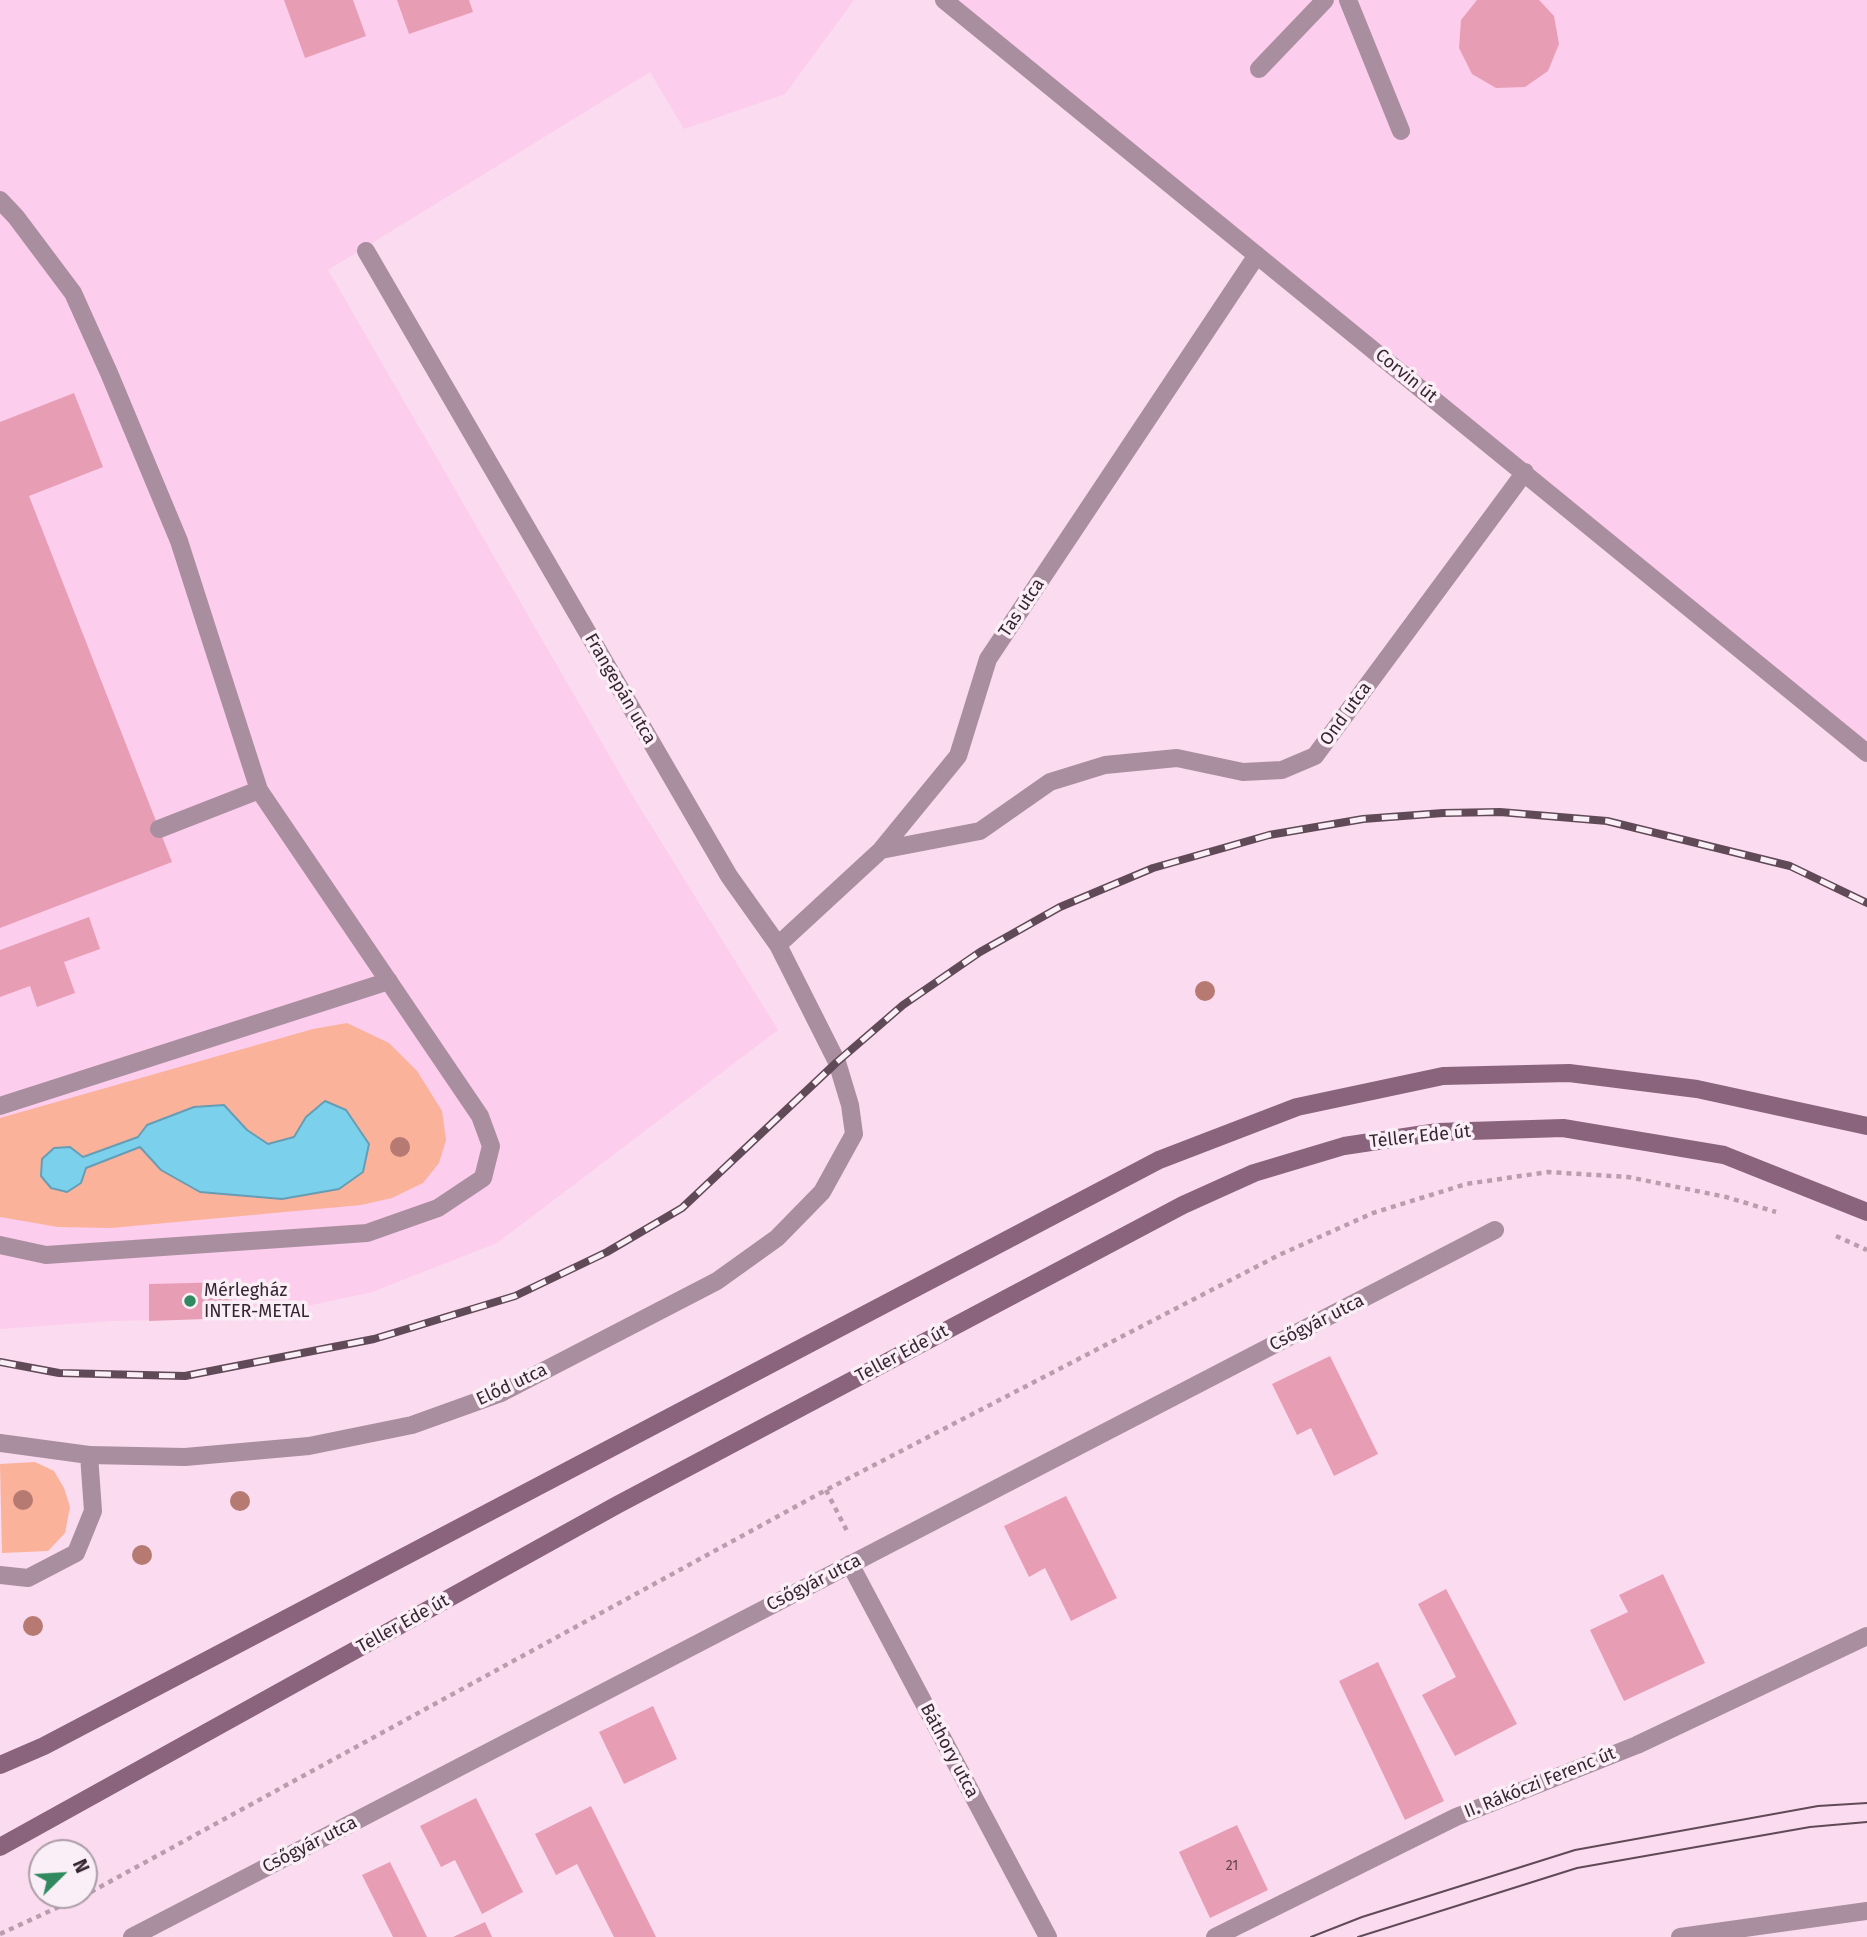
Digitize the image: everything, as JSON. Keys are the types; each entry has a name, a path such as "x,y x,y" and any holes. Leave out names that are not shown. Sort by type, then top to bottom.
{"main road":[{"path":"0,1765 44,1746 1159,1160 1297,1108 1443,1076 1569,1073 1697,1089 1867,1126"},
{"name":"Teller Ede út","path":"0,1847 617,1505 1183,1205 1254,1173 1344,1146 1424,1134 1563,1128 1724,1155 1867,1212"}],"street":[{"name":"Corvin út","path":"944,0 1867,753"},
{"path":"1259,69 1325,0"},
{"path":"1348,0 1401,131"},
{"path":"0,200 73,293 179,541 259,790 480,1116 491,1146 483,1178 439,1208 367,1233 46,1255 0,1245"},
{"name":"Frangepán utca","path":"366,251 729,876 778,945 837,1062 850,1105 854,1134"},
{"name":"Tas utca","path":"778,945 881,850 958,756 988,659 1257,255"},
{"name":"Ond utca","path":"881,850 981,831 1050,782 1105,765 1177,758 1243,772 1282,770 1315,756 1525,472"},
{"path":"159,829 259,790"},
{"path":"0,1105 389,981"},
{"name":"Előd utca","path":"0,1443 89,1455 185,1457 309,1446 412,1424 501,1394 717,1281 778,1238 822,1192 854,1134"},
{"name":"Csőgyár utca","path":"132,1937 1495,1230"},
{"path":"0,1575 28,1578 76,1553 93,1511 89,1455"},
{"name":"Báthory utca","path":"850,1564 1048,1937"},
{"name":"II. Rákóczi Ferenc út","path":"1215,1937 1456,1817 1637,1745 1867,1636"},
{"path":"1680,1937 1867,1911"}],"path":[{"path":"0,1934 89,1894 826,1490 1279,1255 1373,1213 1466,1184 1548,1172 1628,1177 1726,1197 1785,1214"},
{"path":"1834,1235 1867,1250"}],"shaded area":[{"path":"0,0 854,0 785,94 684,129 650,72 328,270 632,795 778,1030 497,1243 372,1292 251,1318 112,1321 0,1329"},
{"path":"944,0 1867,0 1867,753"},
{"path":"347,1023 389,1043 417,1071 442,1111 446,1140 439,1163 423,1183 392,1198 361,1205 111,1228 58,1227 0,1217 0,1118 313,1029"},
{"path":"35,1462 54,1471 64,1488 70,1507 65,1533 48,1551 2,1553 0,1464"}],"water":[{"path":"325,1101 346,1110 369,1144 363,1172 339,1189 282,1199 200,1192 161,1170 140,1147 86,1168 81,1183 67,1192 51,1188 41,1176 42,1159 54,1148 70,1147 83,1157 138,1137 147,1125 194,1107 224,1105 247,1130 268,1144 294,1137 306,1117"}],"building":[{"path":"284,0 353,0 366,36 305,58"},
{"path":"397,0 469,0 473,12 409,34"},
{"path":"1477,0 1539,0 1554,16 1559,44 1548,71 1525,87 1496,88 1472,74 1459,48 1461,20"},
{"path":"74,393 103,467 29,496 172,862 0,928 0,422"},
{"path":"89,917 100,949 64,962 75,993 37,1007 30,986 0,997 0,950"},
{"name":"Mérlegház INTER-METAL","path":"231,1282 233,1318 149,1321 149,1284"},
{"path":"1330,1356 1378,1454 1334,1476 1311,1428 1297,1435 1272,1384"},
{"path":"1066,1496 1117,1598 1071,1621 1045,1568 1029,1577 1004,1526"},
{"path":"1663,1574 1705,1663 1624,1701 1590,1630 1628,1612 1619,1595"},
{"path":"1446,1589 1517,1724 1455,1756 1422,1695 1456,1677 1418,1604"},
{"path":"1378,1662 1444,1801 1405,1820 1339,1681"},
{"path":"653,1706 677,1759 624,1784 599,1732"},
{"path":"476,1798 523,1892 482,1914 455,1860 441,1867 420,1826"},
{"path":"591,1806 656,1937 614,1937 577,1864 556,1875 535,1834"},
{"path":"1237,1825 1268,1890 1210,1918 1179,1852"},
{"path":"390,1862 427,1937 393,1937 362,1875"},
{"path":"485,1922 492,1937 453,1937"}],"tram line":[{"path":"1311,1937 1362,1917 1575,1850 1818,1806 1867,1803"},
{"path":"1358,1937 1577,1868 1810,1827 1867,1822"}],"railway":[{"path":"0,1362 59,1373 185,1376 374,1339 515,1296 607,1252 682,1208 837,1062 903,1005 980,952 1060,907 1153,868 1269,835 1363,819 1443,813 1500,812 1607,821 1790,866 1867,903"}],"place":[{"name":"Mérlegház INTER-METAL","path":"190,1301"}]}
